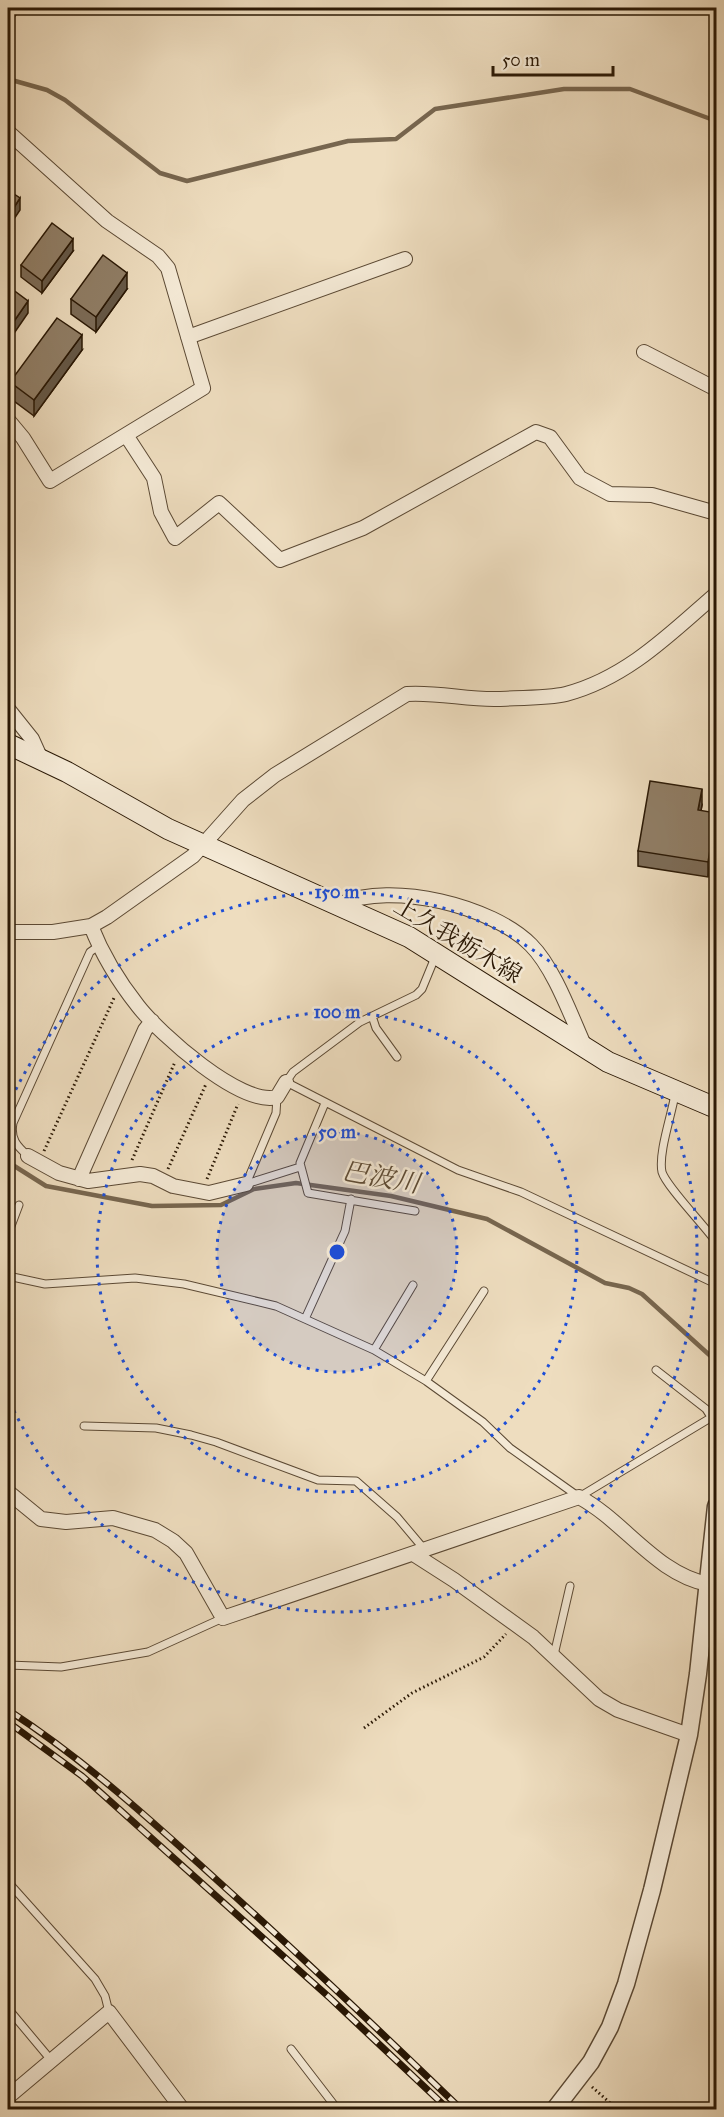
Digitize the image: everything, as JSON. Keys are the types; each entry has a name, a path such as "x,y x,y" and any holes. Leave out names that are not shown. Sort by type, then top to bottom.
{"main road":[{"name":"上久我栃木線","path":"8,744 42,759 139,815 202,845 341,904 437,952 627,1072 717,1108"}],"street":[{"path":"8,132 107,221 158,256 168,268 203,388 50,481 23,438 8,420"},
{"path":"188,337 405,260"},
{"path":"644,352 717,389"},
{"path":"126,435 154,478 161,512 175,538 219,503 280,560 363,528 536,432 550,437 580,478 610,494 652,495 717,513"},
{"path":"8,932 53,932 91,926 193,856 243,800 275,775 407,694 426,693 496,699 565,695 606,679 642,658 717,594"},
{"path":"8,709 32,739 42,759"},
{"path":"341,904 355,898 384,895 458,904 491,919 531,945 545,964 586,1048"},
{"path":"91,926 125,987 152,1021 183,1049 244,1092 269,1099 277,1097 286,1082"},
{"path":"80,1179 145,1030 152,1021"},
{"path":"33,1160 80,1179 101,1182 140,1174 173,1186 209,1193 246,1184"},
{"path":"8,1492 40,1519 66,1522 113,1518 145,1527 164,1536 186,1553 224,1618 579,1497 606,1514 658,1561 682,1575 712,1585"},
{"path":"554,2109 591,2061 619,2007 655,1879 689,1736 712,1585 717,1506"},
{"path":"419,1552 554,1655 599,1699 618,1710 689,1736"},
{"path":"8,2097 109,2012 183,2109"},
{"path":"8,2103 13,2109"}],"lane":[{"path":"33,1160 14,1142 11,1131 13,1123 90,952 100,945"},
{"path":"437,952 422,989 416,995 372,1016 328,1045 293,1072 286,1082 458,1170 521,1192 717,1284"},
{"path":"372,1016 376,1028 397,1057"},
{"path":"676,1093 662,1160 662,1172 668,1184 701,1220 717,1242"},
{"path":"246,1184 276,1113 277,1097"},
{"path":"325,1102 301,1170 308,1193 415,1211"},
{"path":"246,1184 301,1170"},
{"path":"305,1319 345,1231 351,1199"},
{"path":"8,1234 19,1205"},
{"path":"8,1276 45,1284 135,1278 184,1284 276,1306 374,1350 426,1381 483,1422 510,1448 579,1497 712,1417"},
{"path":"374,1350 413,1285"},
{"path":"426,1381 484,1291"},
{"path":"656,1370 712,1417 717,1425"},
{"path":"84,1426 156,1428 191,1435 318,1480 356,1481 397,1517 419,1552"},
{"path":"554,1655 570,1586"},
{"path":"8,1665 61,1666 148,1652 224,1618"},
{"path":"8,1882 95,1979 105,1996 109,2012"},
{"path":"10,2011 51,2060"},
{"path":"291,2049 338,2109"}],"path":[{"path":"33,1160 114,997 125,987"},
{"path":"130,1176 129,1167 183,1049"},
{"path":"160,1180 168,1170 213,1072"},
{"path":"201,1191 244,1092"},
{"path":"364,1728 412,1693 484,1657 516,1624"},
{"path":"590,2086 618,2109"}],"building":[{"path":"8,190 20,198 8,217"},
{"path":"52,223 73,239 42,281 21,265"},
{"path":"103,255 127,273 96,317 71,299"},
{"path":"8,286 28,301 8,330"},
{"path":"57,318 82,335 34,400 10,382"},
{"path":"650,781 702,789 698,810 716,813 708,862 638,851"},
{"path":"717,977 717,993 710,989"}],"waterway":[{"path":"8,79 47,90 65,100 160,173 187,181 348,141 396,139 435,109 564,89 630,89 716,121"},
{"name":"巴波川","path":"8,1162 46,1186 152,1206 221,1205 254,1189 296,1183 391,1196 487,1219 605,1283 629,1288 642,1294 716,1361"}],"railway":[{"path":"8,1710 64,1749 143,1814 280,1938 462,2110"},
{"path":"8,1722 82,1776 330,1998 449,2110"}]}
